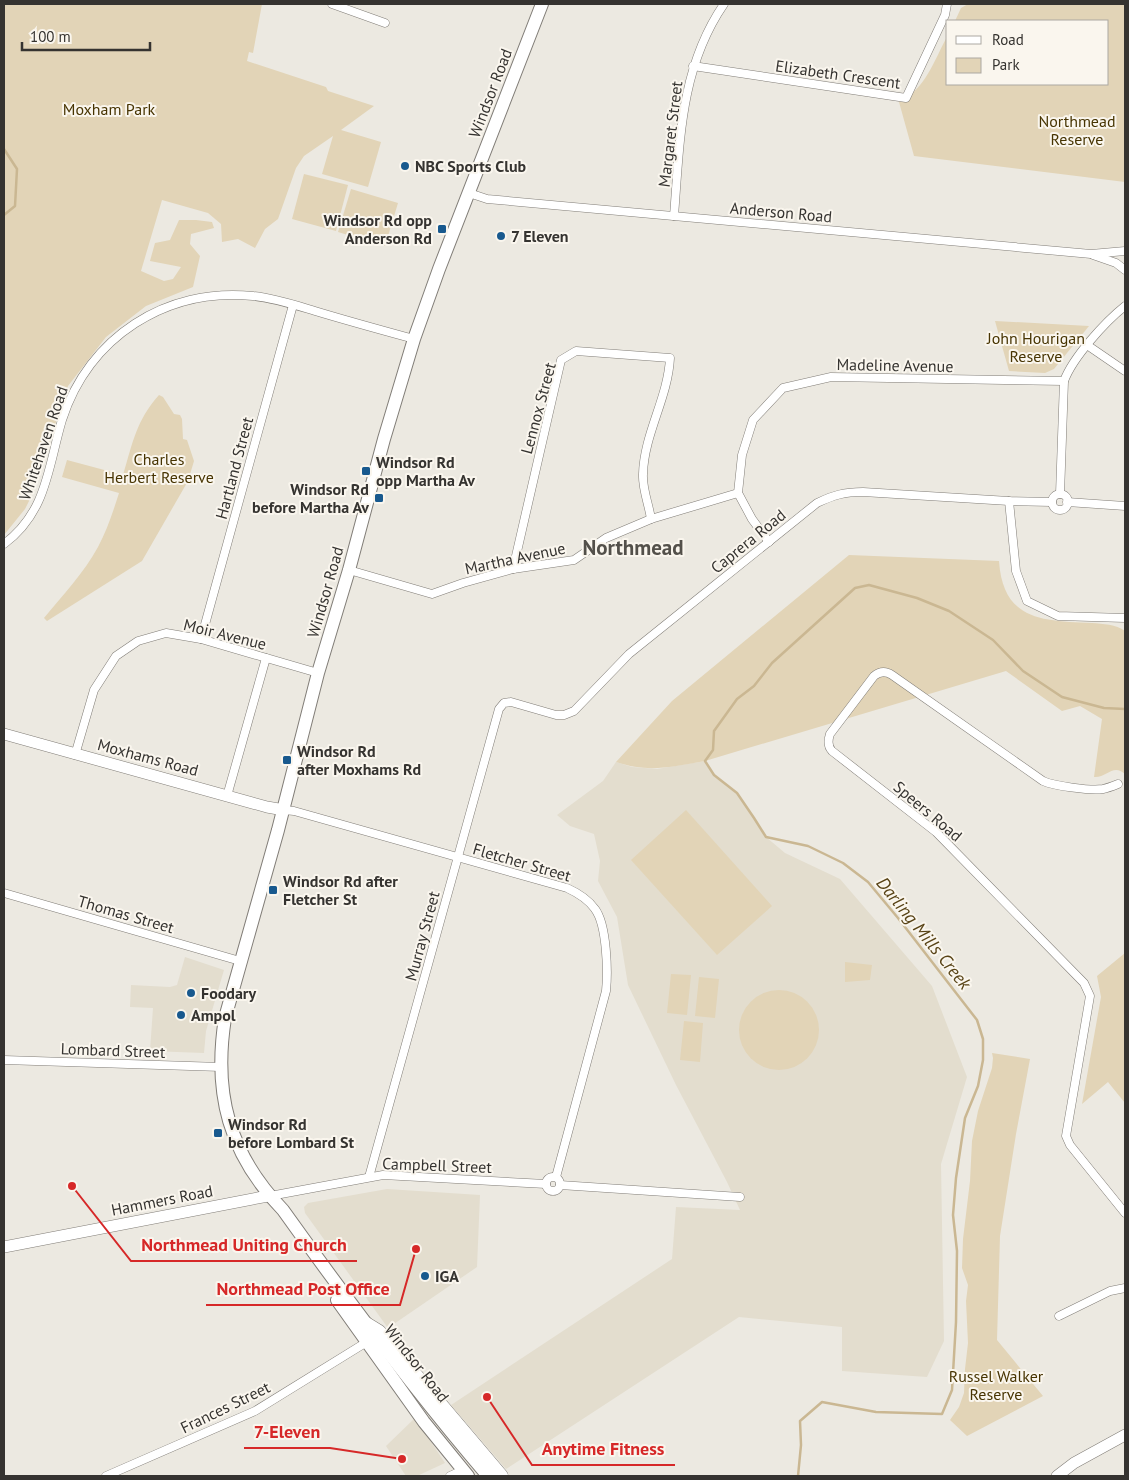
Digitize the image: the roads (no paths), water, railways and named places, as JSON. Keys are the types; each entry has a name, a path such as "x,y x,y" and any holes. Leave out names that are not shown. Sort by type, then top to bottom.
{"highway":[{"path":"366,1324 379,1332 501,1476"}],"main road":[{"name":"Windsor Road","path":"488,1476 371,1339 276,1213 238,1146 227,1115 221,1067 221,1048 225,1018 284,810 318,673 414,339 439,269 542,4"},
{"name":"Windsor Road","path":"268,1196 283,1210 366,1324 371,1339 424,1422 465,1473"}],"street":[{"path":"332,4 385,23"},
{"name":"Margaret Street","path":"674,216 681,127 693,66 712,22 724,4"},
{"name":"Elizabeth Crescent","path":"693,66 906,98 945,15 947,4"},
{"name":"Anderson Road","path":"469,193 487,199 1092,254 1125,251"},
{"name":"Anderson Road","path":"1092,254 1116,263 1125,270"},
{"name":"Whitehaven Road","path":"4,544 24,525 38,504 44,491 65,413 78,384 97,357 117,336 146,316 184,301 234,295 254,296 414,339"},
{"name":"Hartland Street","path":"201,639 293,305"},
{"path":"1060,494 1064,381 1068,369 1125,306"},
{"path":"1087,346 1125,371"},
{"name":"Lennox Street","path":"512,569 562,360 576,351 670,358 670,374 647,444 643,476 651,519"},
{"name":"Madeline Avenue","path":"738,493 742,455 754,420 783,388 831,377 1064,381"},
{"name":"Caprera Road","path":"504,703 511,702 556,715 564,715 574,710 629,654 768,542 817,503 845,492 1052,502"},
{"path":"738,493 752,520 768,542"},
{"name":"Martha Avenue","path":"349,570 432,594 463,582 512,569 574,560 606,538 651,519 738,493"},
{"path":"1060,494 1065,496 1067,502 1065,507 1060,509 1054,507 1052,502 1054,496 1060,494"},
{"path":"1010,501 1016,570 1028,601 1058,616 1125,618"},
{"path":"1067,502 1125,506"},
{"name":"Moir Avenue","path":"75,755 94,690 116,656 138,641 166,633 201,639 318,673"},
{"path":"227,796 266,658"},
{"name":"Speers Road","path":"1118,784 1098,789 1051,784 1043,781 892,675 884,672 879,672 874,676 830,734 828,740 832,751 936,832 1084,983 1090,996 1066,1136 1070,1145 1125,1213"},
{"name":"Murray Street","path":"369,1177 499,709 504,703"},
{"name":"Moxhams Road","path":"4,734 269,808 284,810"},
{"name":"Fletcher Street","path":"284,810 298,812 567,888 583,896 596,910 601,924 607,963 606,991 556,1177"},
{"name":"Thomas Street","path":"4,894 240,961"},
{"name":"Lombard Street","path":"4,1060 221,1067"},
{"name":"Campbell Street","path":"268,1196 369,1177 406,1176 546,1184"},
{"path":"556,1177 560,1185 558,1189 552,1190 546,1184 549,1178 556,1177"},
{"path":"560,1185 740,1197"},
{"name":"Hammers Road","path":"4,1247 268,1196"},
{"path":"1059,1316 1110,1290 1125,1288"},
{"name":"Frances Street","path":"106,1476 255,1412 371,1339"},
{"path":"1057,1476 1074,1463 1125,1435"},
{"path":"450,1476 465,1473"}],"waterway":[{"path":"4,149 17,169 15,206 4,215"},
{"name":"Darling Mills Creek","path":"798,1476 801,1445 800,1421 822,1402 876,1412 942,1414 952,1390 956,1322 957,1251 953,1215 956,1178 965,1118 978,1086 983,1060 983,1039 977,1020 868,882 843,863 808,846 766,837 737,793 714,775 705,761 713,750 714,731 737,699 754,686 772,663 855,588 869,585 917,598 949,611 993,640 1023,671 1062,697 1104,708 1125,709"}],"place":[{"name":"NBC Sports Club","path":"405,166"},
{"name":"Windsor Rd opp Anderson Rd","path":"442,229"},
{"name":"7 Eleven","path":"501,236"},
{"name":"Windsor Rd opp Martha Av","path":"366,471"},
{"name":"Windsor Rd before Martha Av","path":"379,498"},
{"name":"Windsor Rd after Moxhams Rd","path":"287,760"},
{"name":"Windsor Rd after Fletcher St","path":"273,890"},
{"name":"Foodary","path":"191,993"},
{"name":"Ampol","path":"181,1015"},
{"name":"Windsor Rd before Lombard St","path":"218,1133"},
{"name":"Northmead Uniting Church","path":"72,1186"},
{"name":"Northmead Post Office","path":"416,1249"},
{"name":"IGA","path":"425,1276"},
{"name":"Anytime Fitness","path":"487,1397"},
{"name":"7-Eleven","path":"402,1459"}],"district":[{"name":"Northmead","path":"633,547"}],"park label":[{"name":"Moxham Park","path":"109,109"},
{"name":"Northmead Reserve","path":"1077,130"},
{"name":"John Hourigan Reserve","path":"1036,347"},
{"name":"Charles Herbert Reserve","path":"159,468"},
{"name":"Russel Walker Reserve","path":"996,1385"}]}
